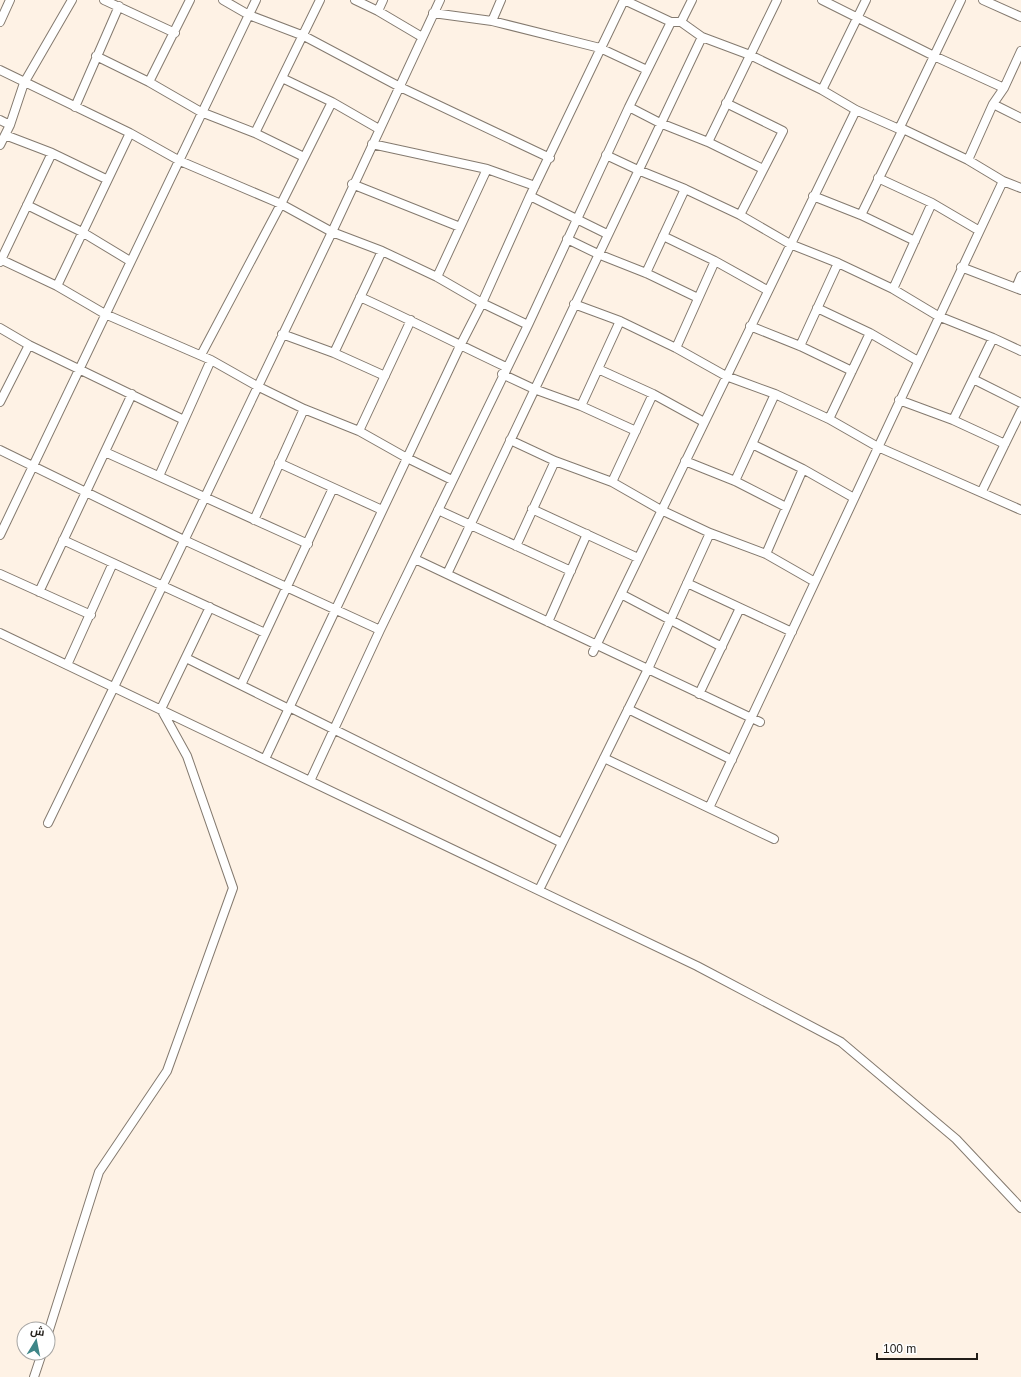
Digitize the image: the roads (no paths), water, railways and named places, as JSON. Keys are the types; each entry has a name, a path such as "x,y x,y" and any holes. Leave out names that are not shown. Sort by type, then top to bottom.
{"street":[{"path":"1,18 10,0"},
{"path":"0,145 10,125 24,83 72,0"},
{"path":"104,0 175,33"},
{"path":"149,82 175,33 190,0"},
{"path":"223,0 249,15 304,36 400,87 550,158"},
{"path":"0,535 31,466 180,161 201,112 256,0"},
{"path":"255,133 304,36 320,0"},
{"path":"356,0 422,37"},
{"path":"378,11 383,0"},
{"path":"48,823 332,232 352,184 400,87 440,0"},
{"path":"492,21 501,0"},
{"path":"265,758 460,346 482,303 530,196 550,158 600,48 624,0 671,22 681,22 702,37 750,55 822,90 856,110 968,160 1003,181 1021,188"},
{"path":"681,22 692,0"},
{"path":"708,142 777,0"},
{"path":"822,0 934,56 1004,88"},
{"path":"822,90 866,0"},
{"path":"861,215 961,0"},
{"path":"983,0 1021,17"},
{"path":"75,107 119,6"},
{"path":"433,14 492,21 600,48 647,70"},
{"path":"310,781 380,630 502,374 528,325 606,155 671,22"},
{"path":"447,574 660,122 702,37"},
{"path":"968,160 993,104 1004,88 1021,51"},
{"path":"96,56 149,82 201,112 255,133 304,157"},
{"path":"0,70 24,83 130,133 180,161 281,204 332,232 382,252 437,278 482,303 528,325"},
{"path":"282,78 332,102 379,129"},
{"path":"201,355 281,204 332,102"},
{"path":"726,103 783,131 740,215"},
{"path":"993,104 1021,118"},
{"path":"629,107 708,142 763,169"},
{"path":"595,649 812,196 856,110"},
{"path":"0,120 10,125"},
{"path":"57,286 106,179 130,133"},
{"path":"5,135 52,153 106,179"},
{"path":"372,144 487,169 535,186"},
{"path":"52,153 0,260 57,286 105,314 201,355 257,386 304,409 359,431 407,458 452,480"},
{"path":"606,155 685,189 740,215 790,244 838,263 893,289 938,316 1021,351"},
{"path":"437,278 487,169"},
{"path":"878,178 932,203 978,230"},
{"path":"709,808 978,230 1003,181"},
{"path":"352,184 460,227"},
{"path":"646,273 685,189"},
{"path":"530,196 607,234"},
{"path":"812,196 861,215 915,241"},
{"path":"893,289 932,203"},
{"path":"28,204 82,232 130,261"},
{"path":"663,236 715,261 767,290"},
{"path":"567,239 598,254 646,273 698,298"},
{"path":"334,353 382,252"},
{"path":"676,348 715,261"},
{"path":"800,346 838,263"},
{"path":"961,267 1018,289 1021,276"},
{"path":"360,297 411,320 460,346 506,366"},
{"path":"574,304 620,321 676,348 726,376 775,394 829,419 878,447 982,491 1021,510"},
{"path":"817,308 870,333 918,360"},
{"path":"359,431 411,320"},
{"path":"581,406 620,321"},
{"path":"750,326 800,346 852,371"},
{"path":"0,328 29,345 184,420"},
{"path":"829,419 870,333"},
{"path":"282,334 334,353 385,376"},
{"path":"953,420 993,338"},
{"path":"1,398 29,345"},
{"path":"159,476 211,360"},
{"path":"598,369 653,394 704,422"},
{"path":"502,374 534,389 581,406 636,432"},
{"path":"972,379 1021,403"},
{"path":"39,592 132,394"},
{"path":"612,482 653,394"},
{"path":"735,481 775,394"},
{"path":"900,400 953,420 1005,444"},
{"path":"254,520 304,409"},
{"path":"982,491 1021,411"},
{"path":"510,440 555,461 612,482 661,510 710,533 766,554 815,582"},
{"path":"752,444 803,469 854,498"},
{"path":"0,450 184,540 380,630"},
{"path":"105,452 308,544"},
{"path":"516,546 555,461"},
{"path":"685,461 735,481 786,507"},
{"path":"279,463 382,510"},
{"path":"766,554 803,469"},
{"path":"240,685 288,588 333,488"},
{"path":"532,509 638,558"},
{"path":"438,510 572,571"},
{"path":"539,890 648,669 710,533"},
{"path":"548,622 572,571 587,534"},
{"path":"63,540 265,633"},
{"path":"415,559 548,622 595,649 648,669 760,722"},
{"path":"67,665 91,615 113,563"},
{"path":"0,574 91,615"},
{"path":"687,583 792,632"},
{"path":"621,594 722,646"},
{"path":"161,710 210,607"},
{"path":"699,694 740,608"},
{"path":"0,633 265,758 310,781 698,966 841,1042 956,1139 1021,1208"},
{"path":"186,658 562,843"},
{"path":"628,709 732,760"},
{"path":"52,1321 99,1172 167,1071 233,888 187,756 161,710"},
{"path":"604,758 774,839"},
{"path":"34,1377 39,1361"}]}
